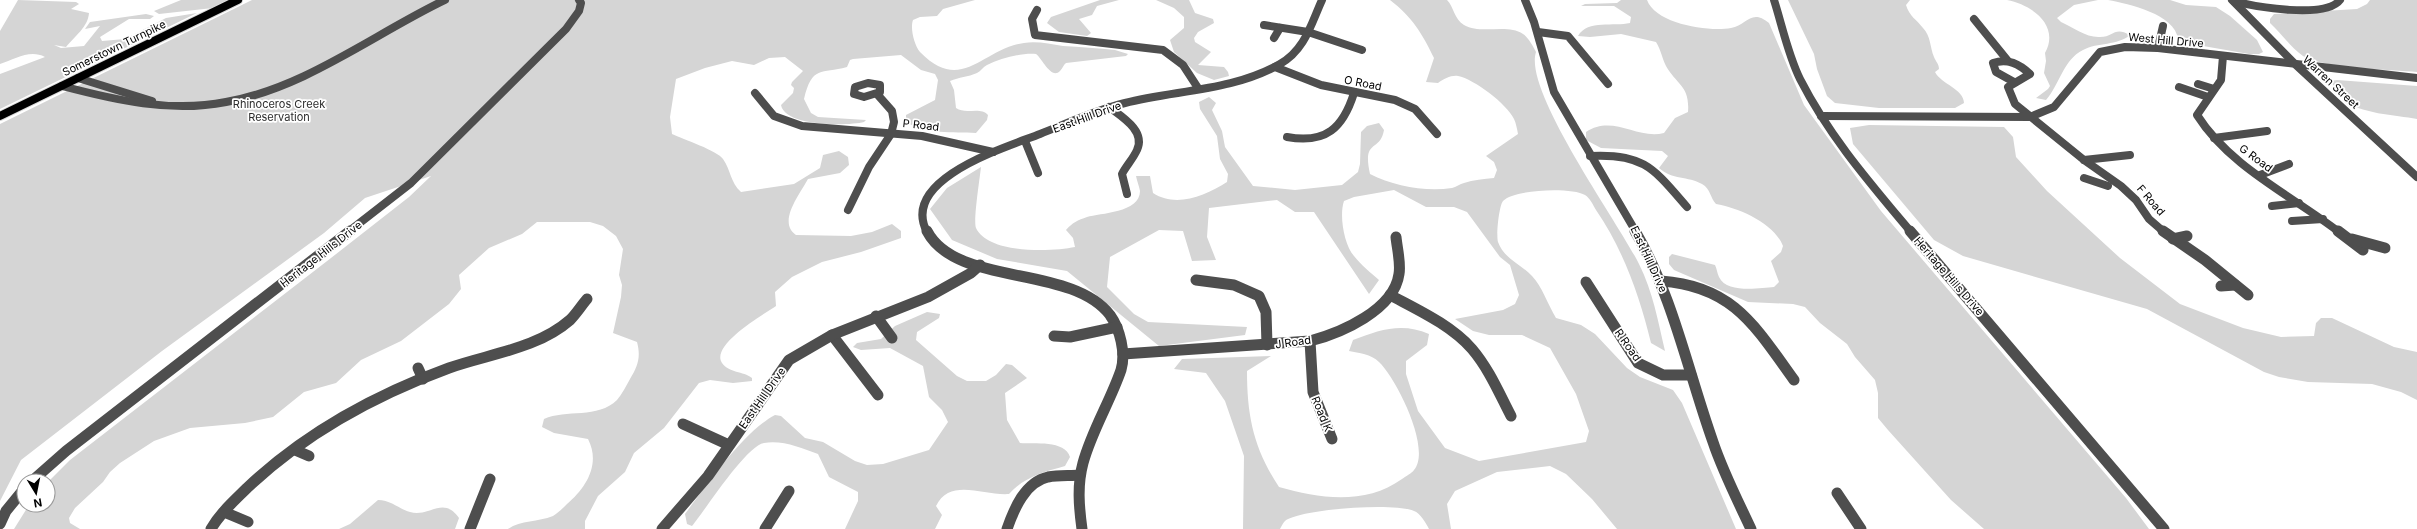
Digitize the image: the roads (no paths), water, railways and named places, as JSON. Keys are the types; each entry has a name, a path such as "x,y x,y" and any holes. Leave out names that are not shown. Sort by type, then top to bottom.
{"main road":[{"name":"Somerstown Turnpike","path":"0,116 238,0"}],"street":[{"path":"62,86 111,100 171,106 216,104 264,91 310,70 445,0"},
{"name":"Heritage Hills Drive","path":"41,473 66,451 410,183 566,29 579,11 581,3 579,0"},
{"name":"East Hill Drive","path":"1082,529 1079,510 1080,475 1088,445 1121,369 1123,354 1122,340 1117,327 1109,314 1097,303 1082,294 980,265 951,254 940,247 925,226 923,215 925,203 931,192 941,182 965,165 993,152 1025,141 1109,107 1245,78 1275,67 1297,51 1308,32 1322,0"},
{"name":"East Hill Drive","path":"1525,0 1538,32 1547,77 1554,92 1590,156 1634,228 1660,281 1712,444 1751,529"},
{"name":"Heritage Hills Drive","path":"1774,0 1799,77 1820,116 1879,196 2035,375 2164,529"},
{"path":"2232,1 2258,8 2306,11 2337,4 2340,0"},
{"name":"Warren Street","path":"2232,1 2296,65 2417,177"},
{"path":"1037,10 1032,19 1035,35 1163,50 1183,64 1198,88"},
{"path":"1974,19 2008,61"},
{"path":"1264,25 1308,32 1362,50"},
{"path":"2158,48 2163,26"},
{"path":"1274,38 1280,28"},
{"path":"1538,32 1568,36 1608,84"},
{"name":"West Hill Drive","path":"1820,116 2030,117 2054,107 2100,52 2125,47 2158,48 2417,78"},
{"name":"G Road","path":"2223,56 2221,80 2197,115 2214,138 2260,175 2363,250"},
{"path":"2008,61 2019,65 2030,74 2028,77 2014,82 1996,72 1994,63 2008,61"},
{"name":"O Road","path":"1275,67 1297,77 1354,92 1395,100 1415,109 1437,134"},
{"path":"78,78 171,106"},
{"name":"F Road","path":"2014,82 2008,87 2010,96 2015,104 2060,146 2084,160 2121,186 2136,200 2149,219 2173,239 2205,260 2248,294"},
{"path":"2198,84 2214,89"},
{"path":"2179,87 2208,97"},
{"path":"755,92 762,104 776,117 797,124 823,131 869,131 891,134 869,167 848,210"},
{"path":"1287,138 1298,141 1325,134 1340,124 1347,114 1354,92"},
{"name":"P Road","path":"877,94 892,111 894,116 891,134 954,141 993,152"},
{"path":"1109,107 1131,125 1138,136 1139,147 1122,174 1127,194"},
{"path":"2214,138 2267,131"},
{"path":"1025,141 1038,173"},
{"path":"1590,156 1610,154 1632,158 1649,165 1687,207"},
{"path":"2084,160 2130,155"},
{"path":"2260,175 2289,164"},
{"path":"2084,178 2108,186 2121,186"},
{"path":"2100,193 2108,186"},
{"path":"2272,206 2300,203"},
{"path":"2292,221 2322,219"},
{"path":"2173,239 2187,236"},
{"name":"J Road","path":"1123,354 1267,345 1310,340 1336,334 1374,311 1390,295 1399,274 1396,237"},
{"path":"2348,238 2385,248"},
{"path":"2205,260 2216,259"},
{"name":"East Hill Drive","path":"662,529 708,476 789,360 832,335 876,316 928,297 971,273 980,265"},
{"path":"1196,280 1228,284 1248,289 1260,295 1264,303 1267,345"},
{"path":"1660,281 1679,281 1702,288 1724,299 1746,316 1794,380"},
{"name":"R Road","path":"1586,282 1638,363 1663,375 1691,375"},
{"path":"2221,286 2235,285"},
{"path":"1390,295 1430,318 1472,348 1488,371 1511,416"},
{"path":"211,529 216,520 254,481 295,450 353,411 423,379 556,334 569,321 586,299"},
{"path":"876,316 892,338"},
{"path":"1054,336 1070,337 1117,327"},
{"path":"832,335 878,395"},
{"name":"Road K","path":"1310,340 1313,392 1332,439"},
{"path":"418,368 423,379"},
{"path":"683,424 729,446"},
{"path":"295,450 309,456"},
{"path":"1007,529 1013,510 1030,486 1043,478 1080,475"},
{"path":"470,529 490,479"},
{"path":"765,529 789,491"},
{"path":"1837,493 1861,529"},
{"path":"0,524 6,511 16,499"},
{"path":"224,512 248,522"}],"park label":[{"name":"Rhinoceros Creek Reservation","path":"279,110"}]}
